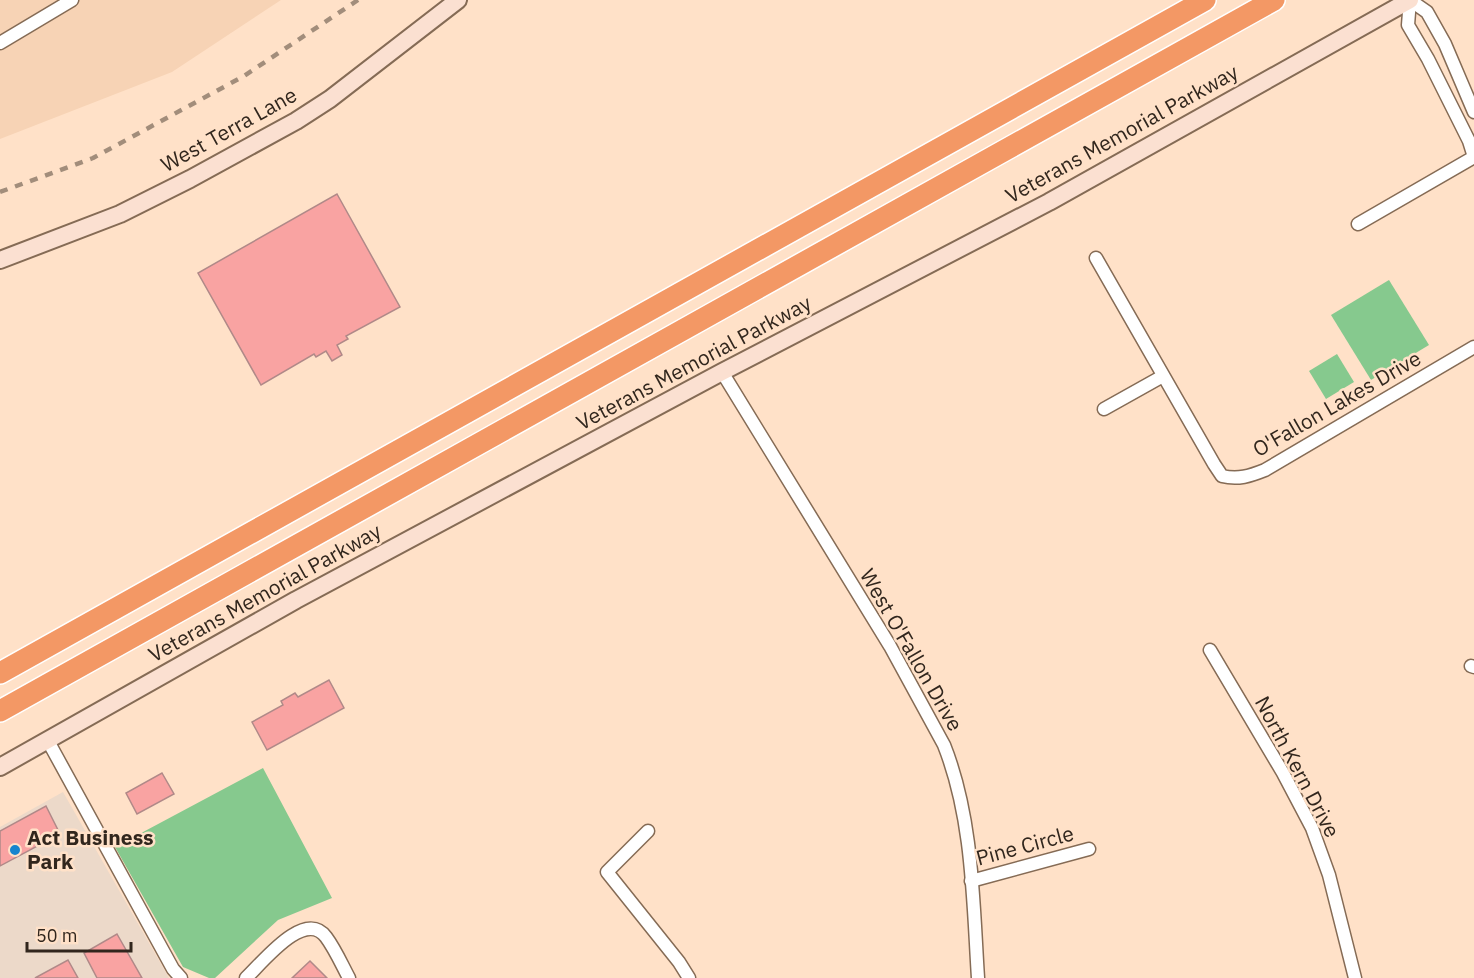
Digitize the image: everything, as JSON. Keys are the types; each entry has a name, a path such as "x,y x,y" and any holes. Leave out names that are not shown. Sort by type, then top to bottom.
{"highway":[{"path":"0,673 1205,0"},
{"path":"0,711 1274,0"}],"street":[{"path":"0,43 72,0"},
{"name":"West Terra Lane","path":"0,260 120,214 190,179 296,120 324,103 458,0"},
{"path":"1410,0 1427,12 1445,44 1474,112"},
{"path":"1358,224 1474,157 1469,141 1428,59 1408,25 1410,0"},
{"name":"Veterans Memorial Parkway","path":"0,768 296,600 722,372 1049,202 1410,0"},
{"name":"O'Fallon Lakes Drive","path":"1096,258 1214,464 1222,476 1233,479 1265,470 1474,347"},
{"name":"West O'Fallon Drive","path":"722,372 890,646 944,745 963,813 971,881 978,978"},
{"path":"1104,409 1163,376"},
{"name":"North Kern Drive","path":"1210,650 1283,773 1312,828 1329,875 1355,978"},
{"path":"48,741 173,969 181,978"},
{"path":"648,831 608,872 679,962 688,978"},
{"name":"Pine Circle","path":"971,881 1089,849"},
{"path":"246,978 292,934 304,928 317,929 326,936 349,978"}],"shaded area":[{"path":"0,0 281,0 172,72 0,139"},
{"path":"63,792 169,978 0,978 0,827"}],"green space":[{"path":"1389,280 1429,345 1371,380 1331,315"},
{"path":"1337,354 1354,382 1326,399 1309,371"},
{"path":"263,768 332,898 278,920 215,978 209,978 183,967 115,847"}],"building":[{"path":"337,194 400,307 346,336 348,339 337,345 342,355 332,361 326,351 316,357 314,354 261,385 198,273"},
{"path":"329,680 344,708 267,750 252,722 283,705 281,701 295,693 298,697"},
{"path":"162,773 174,794 137,814 126,793"},
{"name":"Act Business Park","path":"46,806 60,834 0,866 0,831"},
{"name":"Act Business Park","path":"117,934 142,978 97,978 84,953"},
{"path":"68,960 78,978 35,978"},
{"path":"310,961 327,978 292,978"}],"railway":[{"path":"0,192 93,158 244,76 358,0"}],"place":[{"name":"Act Business Park","path":"15,850"}]}
